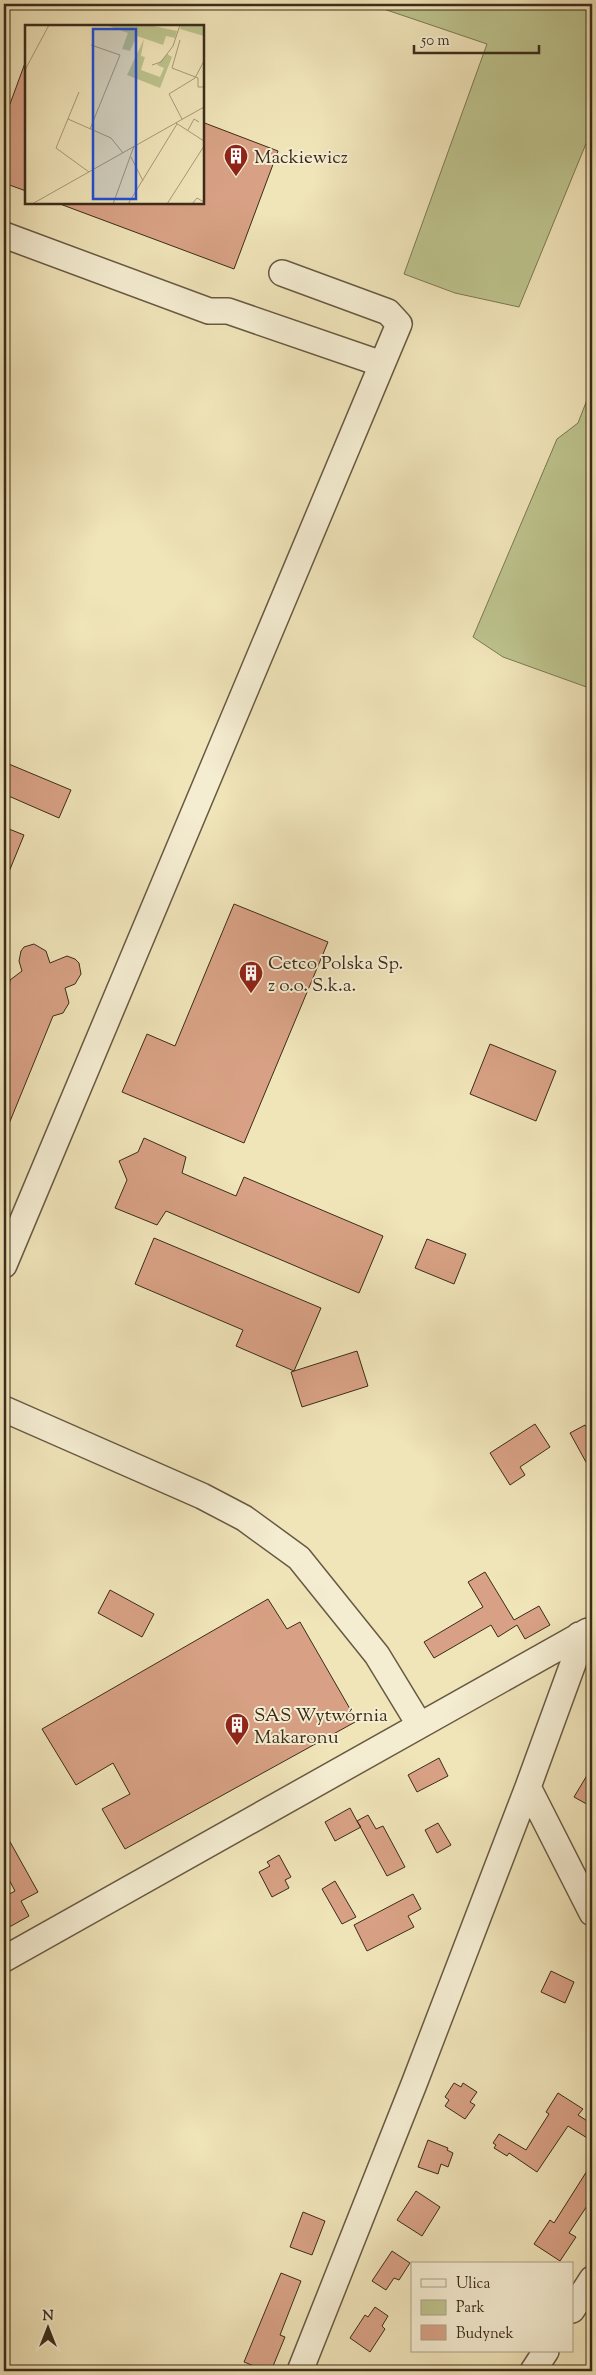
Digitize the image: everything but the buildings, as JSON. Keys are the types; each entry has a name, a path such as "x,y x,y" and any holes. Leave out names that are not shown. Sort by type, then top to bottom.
{"street":[{"path":"4,235 209,311 228,311 382,364"},
{"path":"4,1265 399,324 388,312 282,273"},
{"path":"4,1409 202,1496 244,1518 299,1558 377,1655 419,1724"},
{"path":"4,1959 419,1724 586,1632"},
{"path":"300,2371 418,2074 586,1632"},
{"path":"528,1787 592,1913"},
{"path":"574,2307 592,2279"},
{"path":"533,2371 545,2352"}],"green space":[{"path":"369,4 592,4 592,129 519,307 455,293 404,274 487,44"},
{"path":"592,387 592,689 503,657 473,637 557,439 578,423"}],"place":[{"name":"Mackiewicz","path":"236,177"},
{"name":"Cetco Polska Sp. z o.o. S.k.a.","path":"251,994"},
{"name":"SAS Wytwórnia Makaronu","path":"237,1746"}]}
